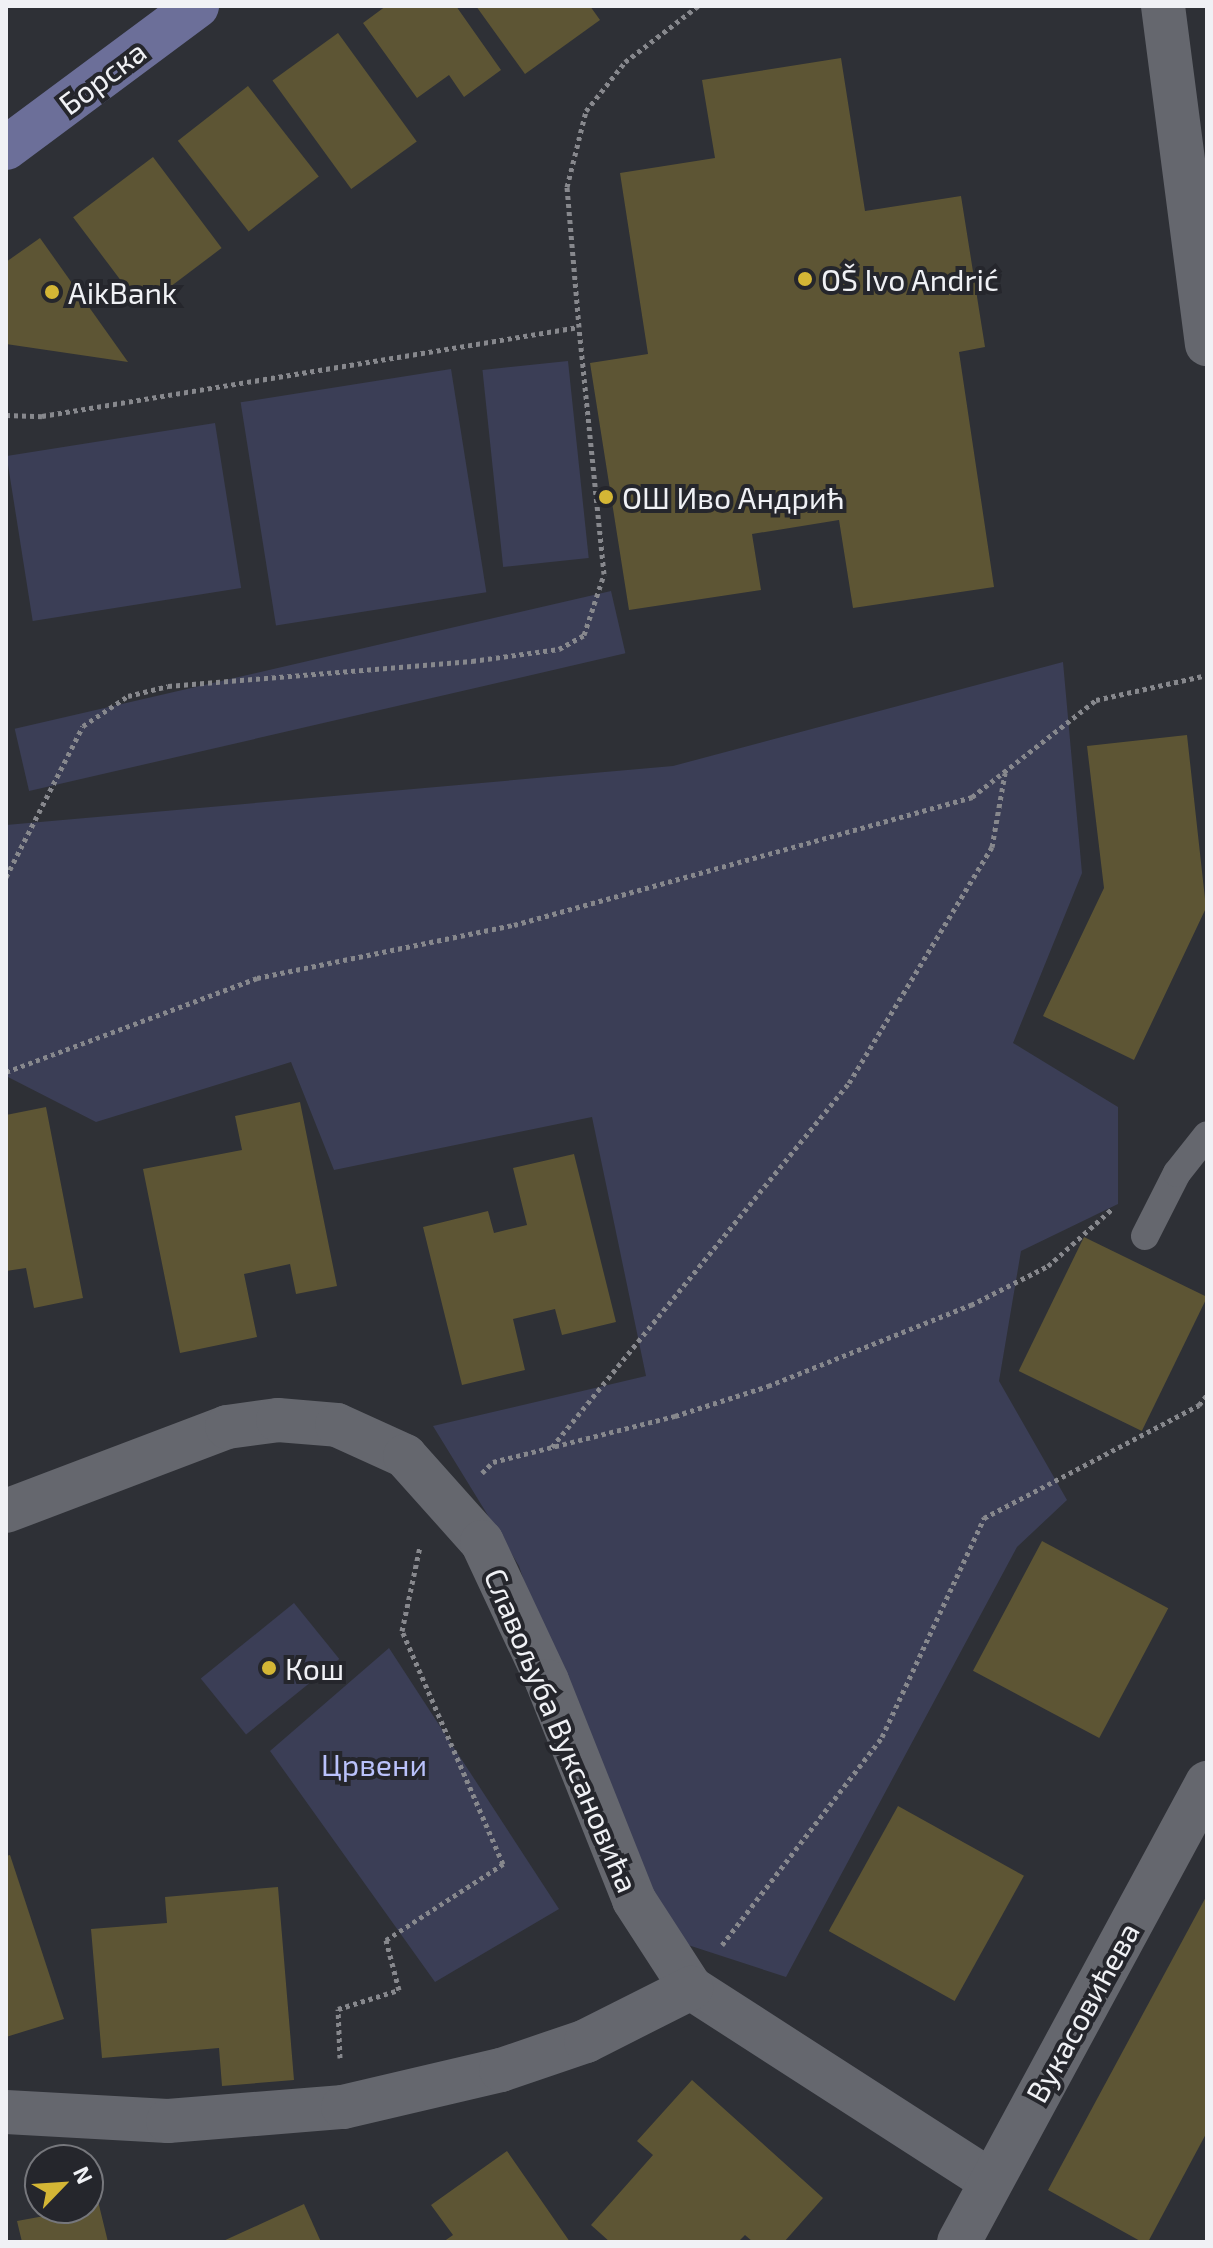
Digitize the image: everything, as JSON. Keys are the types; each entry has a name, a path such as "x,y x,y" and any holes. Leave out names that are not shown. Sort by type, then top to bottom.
{"main road":[{"name":"Борска","path":"6,148 197,6"}],"street":[{"path":"1163,6 1207,344"},
{"name":"Славољуба Вуксановића","path":"6,1511 227,1427 278,1420 337,1425 405,1456 450,1502 482,1542 507,1592 634,1900 691,1988 990,2181"},
{"name":"Вукасовићева","path":"959,2242 1207,1783"},
{"path":"6,2112 168,2121 343,2107 501,2070 586,2041 691,1988"}],"lane":[{"path":"1145,1236 1177,1173 1207,1135"}],"path":[{"path":"6,879 83,726 128,696 168,686 501,657 559,649 584,635 604,574 567,187 586,111 625,62 698,6"},
{"path":"6,415 42,416 579,327"},
{"path":"6,1072 257,978 514,925 972,797 1096,700 1207,675"},
{"path":"552,1447 849,1083 992,847 1005,772"},
{"path":"338,2009 399,1990 386,1940 503,1864 402,1631 427,1507 450,1502 493,1462 768,1386 1015,1286 1048,1266 1109,1211 1177,1173"},
{"path":"691,1988 882,1737 984,1518 1199,1405 1207,1395"}],"green space":[{"path":"568,361 589,558 503,567 482,370"},
{"path":"451,369 486,592 276,626 241,402"},
{"path":"215,423 241,588 33,621 7,456"},
{"path":"611,591 625,653 29,791 15,729"},
{"path":"1063,662 1082,873 1013,1043 1118,1107 1118,1204 1021,1251 999,1381 1067,1500 1017,1547 786,1977 688,1945 615,1856 519,1566 433,1426 646,1376 592,1117 334,1170 291,1062 96,1122 6,1076 6,825 673,766"},
{"name":"Кош","path":"294,1603 339,1659 246,1734 201,1679"},
{"name":"Црвени","path":"389,1648 559,1909 435,1982 270,1751"}],"building":[{"path":"386,6 456,6 501,70 464,97 449,75 417,98 363,23"},
{"path":"476,6 590,6 600,20 525,74"},
{"path":"338,33 417,141 351,189 272,81"},
{"name":"OŠ Ivo Andrić","path":"841,58 865,211 961,196 985,347 959,352 994,587 853,608 839,520 752,534 761,590 629,610 590,363 648,354 620,173 715,158 702,80"},
{"path":"248,86 319,177 249,231 178,141"},
{"path":"153,157 222,248 142,308 73,217"},
{"path":"40,238 128,362 6,344 6,262"},
{"path":"1187,735 1206,908 1134,1060 1043,1016 1104,888 1087,746"},
{"path":"300,1102 337,1286 296,1294 290,1264 244,1274 257,1337 180,1353 143,1169 242,1150 235,1116"},
{"path":"46,1107 83,1298 34,1308 26,1268 6,1271 6,1115"},
{"path":"574,1154 616,1322 562,1335 555,1309 513,1319 525,1370 462,1385 423,1227 488,1211 494,1233 527,1225 513,1168"},
{"path":"1084,1237 1207,1297 1142,1431 1019,1371"},
{"path":"1042,1541 1168,1608 1099,1738 973,1671"},
{"path":"898,1806 1024,1876 955,2001 829,1931"},
{"path":"10,1855 64,2019 6,2037 6,1856"},
{"path":"278,1887 294,2080 222,2086 219,2048 102,2058 91,1929 167,1923 165,1897"},
{"path":"1207,1895 1207,2132 1148,2242 1142,2242 1048,2190"},
{"path":"692,2080 823,2198 784,2242 753,2242 745,2235 738,2242 610,2242 591,2225 653,2155 637,2141"},
{"path":"507,2151 570,2242 443,2242 453,2235 431,2205"},
{"path":"304,2204 321,2242 221,2242"},
{"path":"24,2220 24,2224 104,2224 108,2242 22,2242 17,2221"}],"place":[{"name":"OŠ Ivo Andrić","path":"805,279"},
{"name":"AikBank","path":"52,292"},
{"name":"ОШ Иво Андрић","path":"606,497"},
{"name":"Кош","path":"269,1668"}]}
